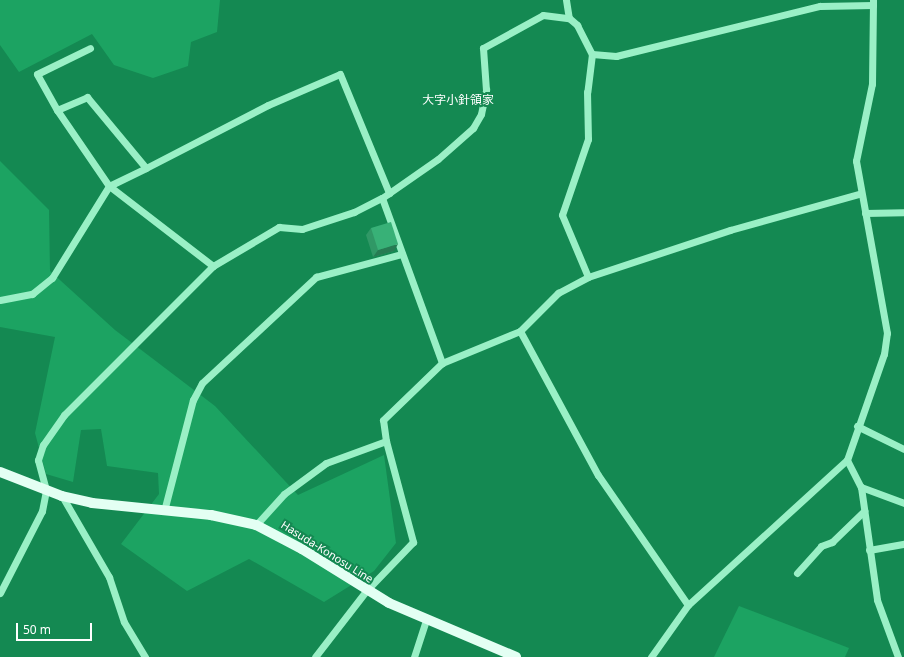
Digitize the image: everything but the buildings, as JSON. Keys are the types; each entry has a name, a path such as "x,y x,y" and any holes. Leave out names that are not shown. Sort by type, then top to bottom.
{"main road":[{"name":"Hasuda-Konosu Line","path":"0,472 62,496 164,511 211,515 256,526 302,548 366,591 426,620 511,656"}],"street":[{"path":"566,0 569,18 592,54 587,92 588,139 562,214 588,277"},
{"path":"592,54 616,56 820,6 873,2 872,84 856,161 859,194 865,213 886,333 884,354 847,460 688,605 650,657"},
{"path":"0,593 42,511 46,490 38,460 42,444 64,415 213,266 279,227 307,228 382,198 438,159 473,128 481,114 486,90 483,48 543,14 569,18"},
{"path":"90,48 37,74 58,110 108,186 213,266"},
{"path":"0,300 32,294 52,278 108,186 268,105 340,74 389,193"},
{"path":"58,110 87,97 146,168"},
{"path":"315,657 366,591 413,542 386,441 383,420 442,363 520,331 558,293 588,277 730,230 859,194"},
{"path":"382,198 442,363"},
{"path":"865,213 904,212"},
{"path":"164,511 193,400 202,383 316,277 402,254"},
{"path":"520,331 598,475 688,605"},
{"path":"858,426 904,450"},
{"path":"256,526 284,494 326,463 386,441"},
{"path":"847,460 861,487 877,600 898,657"},
{"path":"861,487 904,503"},
{"path":"62,496 108,577 124,622 145,657"},
{"path":"797,573 821,546 832,542 864,511"},
{"path":"869,550 904,544"},
{"path":"414,657 426,620"}],"green space":[{"path":"0,0 220,0 217,32 191,42 188,66 153,78 114,65 92,34 19,72 0,45"},
{"path":"0,161 49,210 50,271 115,330 215,406 298,495 384,455 396,543 374,571 324,602 249,559 187,591 121,544 159,494 158,473 107,466 101,429 81,430 73,482 46,474 35,433 55,337 0,327"},
{"path":"739,606 849,648 845,657 714,657"}],"district":[{"name":"大字小針領家","path":"458,100"}]}
